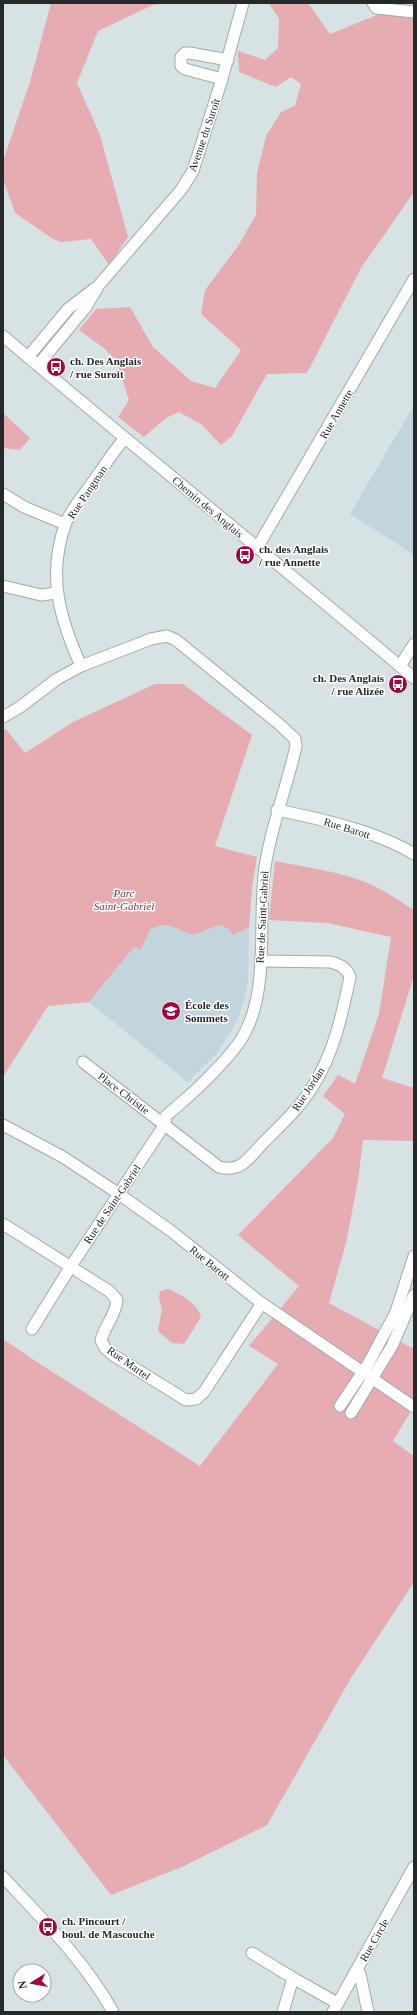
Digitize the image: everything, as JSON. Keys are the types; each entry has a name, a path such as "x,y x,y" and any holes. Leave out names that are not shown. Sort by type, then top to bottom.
{"street":[{"name":"Avenue du Suroît","path":"38,365 86,307 99,285 181,190 193,171 228,60 243,3"},
{"path":"373,3 376,8 414,12"},
{"path":"222,79 185,69 181,66 181,57 184,53 190,53 228,60"},
{"name":"Rue Annette","path":"257,548 414,279"},
{"name":"Avenue du Suroît","path":"28,357 68,309 99,285"},
{"name":"Chemin des Anglais","path":"3,336 257,548 366,636 414,678"},
{"name":"Rue Pangman","path":"81,666 68,638 56,593 57,563 65,524 125,438"},
{"path":"3,494 24,507 65,524"},
{"path":"3,586 41,595 56,593"},
{"name":"Rue de Saint-Gabriel","path":"3,717 20,707 57,679 81,666 151,639 167,636 176,640 295,739 296,746 293,762 278,810 265,866 262,888 260,961 255,1002 248,1026 242,1037 221,1063 166,1116 165,1124 71,1266 32,1329"},
{"path":"400,666 414,644"},
{"name":"Rue Barott","path":"278,810 328,821 383,839 414,854"},
{"name":"Rue Jordan","path":"165,1124 219,1166 228,1169 240,1167 291,1115 313,1086 328,1058 340,1022 350,977 347,970 331,962 260,961"},
{"name":"Place Christie","path":"83,1062 165,1124"},
{"name":"Rue Barott","path":"3,1125 63,1157 119,1194 171,1231 262,1303 414,1407"},
{"name":"Rue Martel","path":"3,1224 109,1291 118,1300 116,1309 103,1331 101,1340 105,1348 147,1377 186,1400 196,1399 204,1392 262,1303"},
{"path":"340,1406 363,1371 396,1312 414,1256"},
{"path":"351,1413 392,1346 414,1295"},
{"name":"Rue Circle","path":"335,2007 414,1868"},
{"path":"3,1877 78,1961 96,1984 113,2012"},
{"path":"252,1953 293,1978 335,2007"},
{"path":"357,1970 360,1974 368,2012"},
{"path":"283,2012 293,1978"}],"shaded area":[{"path":"414,405 414,555 350,514"},
{"name":"École des Sommets","path":"168,924 194,935 219,925 229,929 232,935 249,928 248,980 244,1001 237,1021 217,1053 188,1082 89,1002 134,947 141,949 149,929 158,925"}],"green space":[{"path":"51,3 163,3 153,5 98,31 77,83 100,135 128,237 109,265 91,239 61,242 53,239 15,213 3,179 3,161 30,82"},
{"path":"269,3 308,3 330,34 382,13 414,16 414,192 361,268 307,373 267,374 232,436 221,445 201,424 179,412 166,418 144,437 118,417 129,400 116,360 105,349 79,330 96,309 130,307 153,347 191,381 215,388 241,350 201,314 205,290 238,246 256,215 257,173 266,136 281,112 295,106 301,84 291,77 276,87 239,72 238,51 265,60 278,48 279,19"},
{"path":"3,413 30,438 20,450 3,448"},
{"name":"Parc Saint-Gabriel","path":"155,684 183,684 252,735 215,846 257,857 252,888 249,928 232,935 229,929 219,925 194,935 167,925 157,926 150,929 141,950 134,947 89,1002 48,1006 3,1077 3,730 6,729 25,753 73,722"},
{"path":"275,861 354,878 378,888 414,910 414,976 382,1078 414,1088 414,1138 413,1141 363,1140 358,1181 346,1243 329,1303 414,1349 414,1406 393,1441 414,1456 414,1582 351,1678 267,1825 184,1866 111,1895 3,1755 3,1339 200,1466 278,1364 249,1346 299,1286 238,1235 333,1138 345,1114 323,1096 338,1075 355,1084 379,1014 391,937 327,923 269,920"},
{"path":"168,1289 183,1296 192,1303 196,1307 201,1317 184,1344 172,1343 158,1331 162,1309 159,1299 160,1291"}],"place":[{"name":"ch. Des Anglais / rue Suroit","path":"56,367"},
{"name":"ch. des Anglais / rue Annette","path":"245,555"},
{"name":"ch. Des Anglais / rue Alizée","path":"398,684"},
{"name":"École des Sommets","path":"171,1011"},
{"name":"ch. Pincourt / boul. de Mascouche","path":"48,1927"}]}
